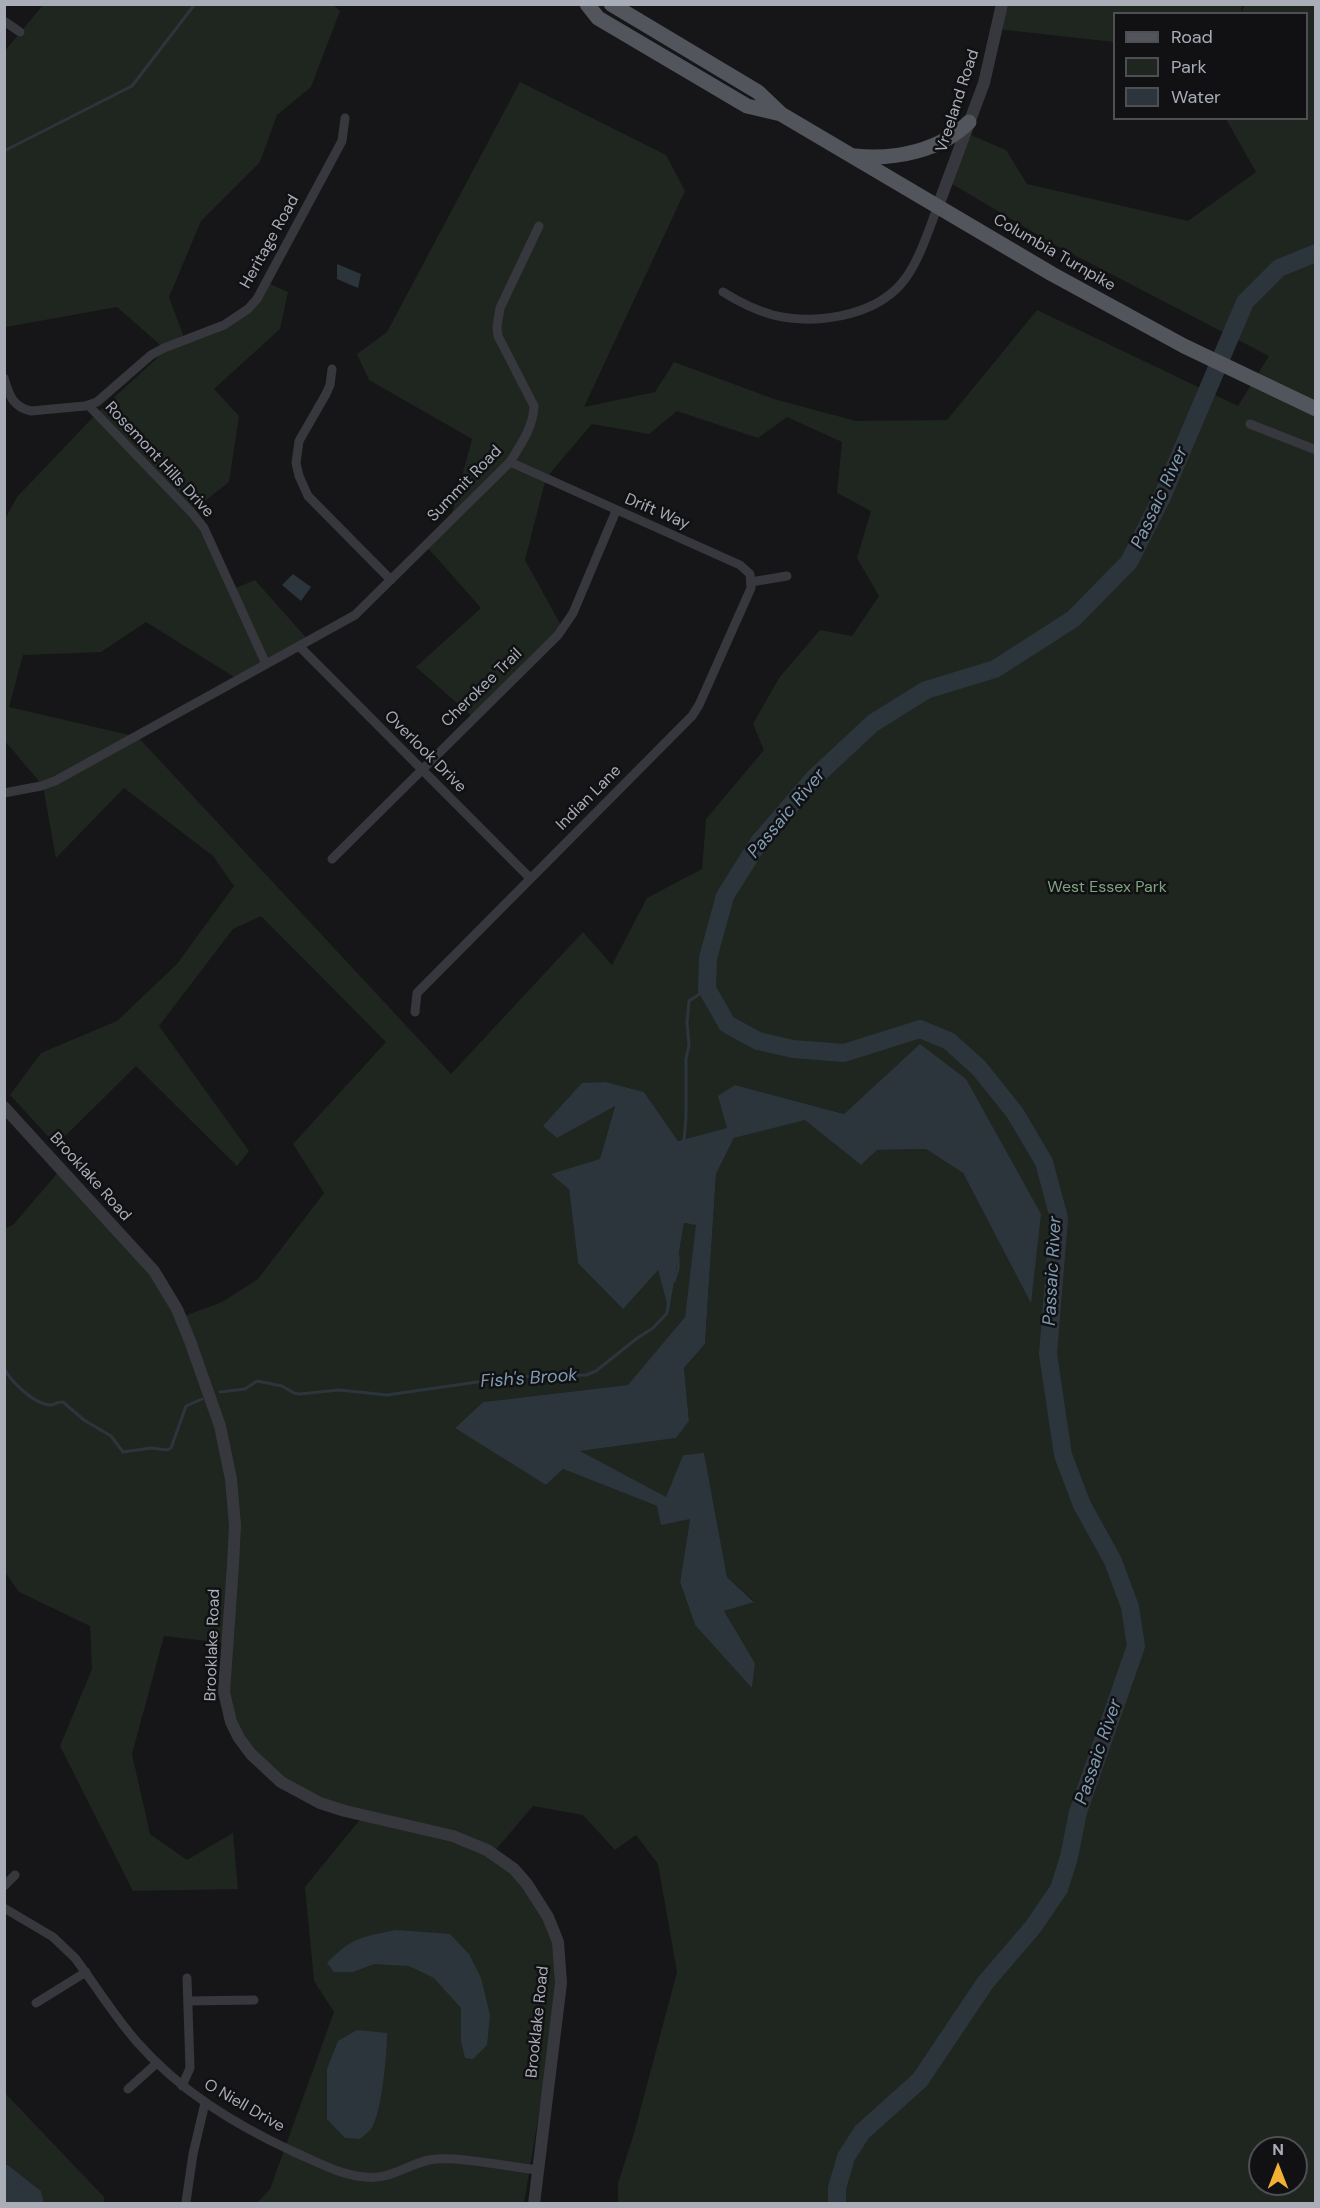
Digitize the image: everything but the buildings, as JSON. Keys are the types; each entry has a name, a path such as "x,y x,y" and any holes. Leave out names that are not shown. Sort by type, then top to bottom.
{"main road":[{"name":"Columbia Turnpike","path":"587,4 598,18 747,106 782,114"},
{"name":"Columbia Turnpike","path":"611,4 758,92 782,114 1052,274 1184,346 1316,409"},
{"path":"854,156 890,156 921,150 953,135 969,122"}],"street":[{"name":"Vreeland Road","path":"938,206 984,83 1002,4"},
{"path":"4,21 20,32"},
{"name":"Heritage Road","path":"4,378 12,401 25,410 88,405 106,396 151,355 224,325 237,317 257,299 342,141 345,118"},
{"path":"723,292 743,305 774,315 811,319 849,314 878,304 901,284 912,267 938,206"},
{"name":"Summit Road","path":"300,646 355,615 510,462 526,436 534,406 498,336 498,316 539,226"},
{"path":"332,369 326,394 300,441 296,463 298,476 308,496 391,580"},
{"name":"Rosemont Hills Drive","path":"88,405 204,528 266,664"},
{"path":"1250,424 1316,450"},
{"name":"Drift Way","path":"510,462 740,565 750,574 751,582"},
{"name":"Cherokee Trail","path":"332,860 566,624 573,613 616,511"},
{"path":"751,582 787,576"},
{"name":"Indian Lane","path":"415,1012 417,993 692,716 747,600 751,582"},
{"path":"4,793 55,781 300,646"},
{"name":"Overlook Drive","path":"300,646 530,878"},
{"name":"Brooklake Road","path":"4,1107 154,1271 177,1309 197,1359 220,1426 231,1479 235,1525 234,1565 224,1692 231,1722 239,1738 269,1773 295,1791 320,1803 453,1836 487,1850 521,1876 548,1917 558,1942 561,1983 534,2204"},
{"path":"4,1886 15,1875"},
{"name":"O Niell Drive","path":"4,1908 53,1937 70,1952 116,2016 157,2063 182,2086 228,2118 281,2146 349,2174 379,2178 418,2163 440,2159 538,2170"},
{"path":"36,2003 86,1972"},
{"path":"182,2086 190,2068 187,1978"},
{"path":"188,2001 254,2000"},
{"path":"128,2089 157,2063"},
{"path":"186,2202 193,2154 205,2103"}],"green space":[{"name":"West Essex Park","path":"332,4 340,11 311,87 277,115 260,162 201,221 169,297 185,340 241,316 268,283 288,292 280,329 214,389 239,416 229,482 192,511 233,589 255,580 309,641 239,680 146,622 101,652 23,655 9,707 138,737 451,1074 583,932 612,965 647,898 702,869 706,819 764,750 753,724 779,678 820,630 852,636 879,596 857,558 871,511 837,493 842,442 787,417 758,438 677,411 649,434 592,424 546,478 525,560 563,629 474,718 416,667 481,608 428,548 448,528 472,439 369,380 357,354 387,332 520,82 666,155 685,191 584,407 655,392 674,362 774,399 856,421 947,420 1037,310 1238,406 1269,356 1057,246 947,181 966,133 1006,150 1027,184 1188,221 1256,172 1227,120 1308,120 1308,12 1242,12 1245,5 1315,5 1315,2203 618,2203 618,2183 633,2137 677,1972 658,1864 636,1835 615,1850 583,1815 533,1806 493,1853 547,1911 562,1975 524,2203 257,2203 270,2189 334,2012 314,1981 305,1887 362,1817 289,1787 244,1743 228,1711 232,1644 164,1636 132,1754 150,1834 187,1860 233,1833 238,1889 133,1891 60,1746 92,1669 90,1626 19,1592 5,1572 5,1228 13,1225 60,1170 153,1271 182,1317 222,1302 258,1279 324,1193 293,1144 386,1042 261,916 233,929 159,1026 249,1151 237,1166 136,1066 56,1145 10,1095 41,1053 117,1021 177,964 234,886 213,856 124,788 56,858 43,786 5,741 5,519 17,497 98,412 166,350 117,307 6,327 4,52 43,5","holes":["916,1048 1031,1302 963,1173 926,1149 877,1150 861,1165 805,1119 734,1138 716,1174 705,1344 684,1368 689,1421 675,1438 579,1451 666,1498 683,1455 704,1454 727,1577 754,1601 724,1611 755,1663 752,1687 695,1625 680,1582 690,1519 563,1469 546,1485 456,1427 483,1402 629,1385 685,1317 697,1225 684,1223 669,1309 658,1270 578,1263 569,1189 600,1160 615,1105 557,1138 606,1082 644,1092 678,1141 728,1128 735,1085 844,1114"]},
{"path":"1241,4 1241,12 1113,12 1113,42 997,29 999,5"},
{"path":"4,2092 104,2197 104,2203 44,2203 41,2191 5,2165"}],"water":[{"path":"337,264 361,274 358,288 337,279"},
{"path":"293,574 311,587 301,601 282,585"},
{"path":"920,1044 966,1079 1041,1214 1031,1303 963,1173 926,1149 877,1150 861,1165 805,1120 734,1138 716,1174 705,1344 684,1368 689,1421 676,1438 580,1451 666,1497 683,1455 704,1453 727,1577 754,1602 724,1611 755,1663 752,1688 695,1625 680,1582 690,1519 661,1525 657,1506 563,1469 546,1485 455,1428 483,1402 628,1385 685,1317 696,1225 684,1223 669,1311 658,1270 623,1309 578,1263 569,1189 551,1174 600,1159 615,1106 557,1138 543,1126 582,1083 606,1082 644,1092 678,1141 727,1128 718,1096 735,1085 844,1114"},
{"path":"396,1930 450,1934 469,1954 481,1978 490,2015 487,2045 473,2059 465,2058 461,2041 461,2008 434,1978 409,1966 374,1964 353,1972 334,1972 327,1963 358,1939"},
{"path":"357,2030 387,2033 385,2068 378,2110 371,2129 360,2139 345,2138 327,2119 327,2069 338,2041"},
{"path":"5,2165 41,2191 44,2203 5,2203"}],"waterway":[{"path":"4,151 132,86 195,4"},
{"name":"Passaic River","path":"837,2204 837,2188 846,2157 862,2132 920,2080 985,1983 1033,1927 1059,1889 1069,1857 1078,1812 1136,1646 1130,1607 1113,1561 1082,1505 1063,1455 1048,1354 1059,1218 1044,1162 1015,1113 979,1068 949,1041 920,1029 844,1053 793,1049 758,1041 727,1024 707,989 708,958 725,896 759,842 814,778 873,723 926,690 995,669 1073,619 1129,562 1162,497 1245,302 1279,268 1316,253"},
{"name":"Fish's Brook","path":"684,1141 689,1001 707,989"},
{"name":"Fish's Brook","path":"674,1281 678,1269 678,1256"},
{"name":"Fish's Brook","path":"220,1392 245,1389 257,1381 282,1386 300,1394 339,1390 387,1395 491,1380 586,1375 596,1371 653,1328 667,1313 668,1305"},
{"name":"Fish's Brook","path":"4,1368 17,1385 30,1396 49,1405 63,1402 84,1420 111,1436 123,1452 171,1448 186,1406 202,1399"}]}
